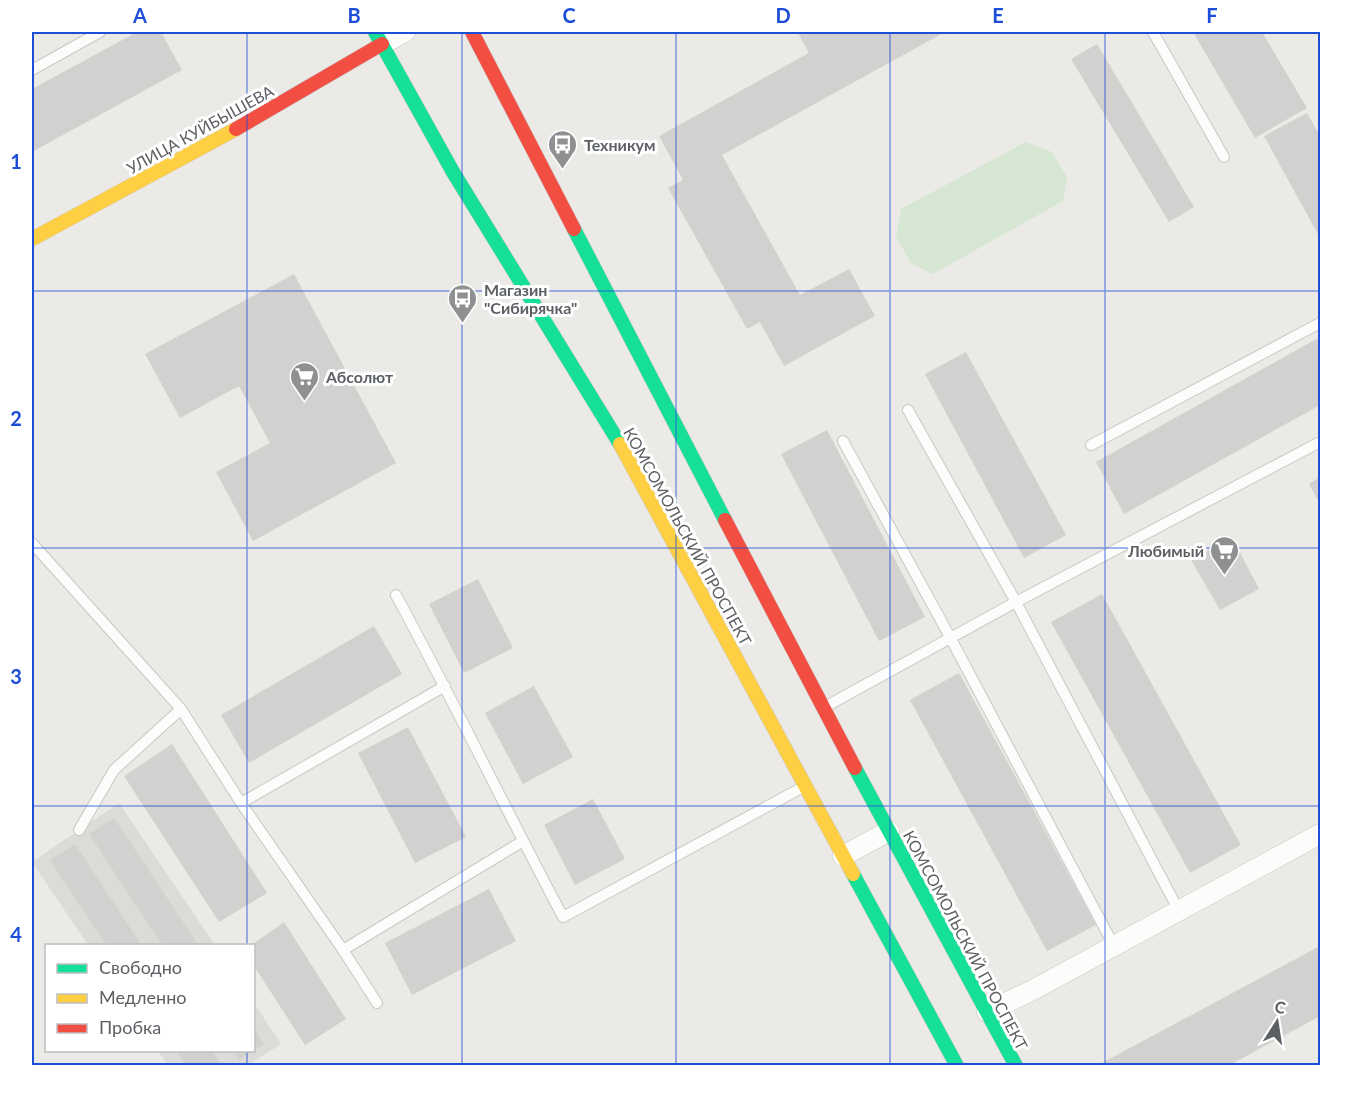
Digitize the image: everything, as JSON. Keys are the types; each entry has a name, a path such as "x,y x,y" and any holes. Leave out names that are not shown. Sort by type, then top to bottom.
{"main road":[{"name":"КОМСОМОЛЬСКИЙ ПРОСПЕКТ","path":"472,32 823,708 1016,1065"},
{"name":"УЛИЦА КУЙБЫШЕВА","path":"32,239 232,132 379,38"},
{"name":"КОМСОМОЛЬСКИЙ ПРОСПЕКТ","path":"379,38 453,172 613,432 957,1065"}],"street":[{"path":"379,38 405,32"},
{"path":"843,856 889,831"},
{"path":"987,1012 1031,991 1320,834"}],"lane":[{"path":"32,70 100,32"},
{"path":"1153,32 1224,157"},
{"path":"1091,446 1320,323"},
{"path":"908,410 1016,602 1179,911"},
{"path":"843,441 1114,946"},
{"path":"823,708 950,637 1320,442"},
{"path":"32,543 181,710 241,803 377,1003"},
{"path":"396,595 446,686 563,917 805,786"},
{"path":"241,803 446,686"},
{"path":"79,830 114,770 181,710"},
{"path":"343,950 523,841"}],"shaded area":[{"path":"119,803 214,944 87,944 32,862"},
{"path":"255,1005 281,1044 248,1065 168,1065 159,1052 255,1052"}],"green space":[{"path":"1026,142 1052,152 1067,177 1063,201 933,274 911,263 896,237 901,209"}],"building":[{"path":"137,32 161,32 182,70 32,152 32,89"},
{"path":"945,32 722,155 800,295 849,269 875,316 784,366 760,322 747,329 668,188 683,180 659,136 809,53 798,33"},
{"path":"1193,32 1262,32 1307,108 1255,138"},
{"path":"1097,44 1194,207 1169,222 1071,59"},
{"path":"1307,113 1320,136 1320,238 1264,136"},
{"name":"Абсолют","path":"294,274 396,463 253,541 216,472 270,443 239,386 180,418 145,354"},
{"path":"1320,337 1320,405 1124,514 1096,462"},
{"path":"966,352 1066,535 1024,558 925,374"},
{"path":"827,430 925,617 879,641 781,454"},
{"path":"1320,477 1320,504 1309,484"},
{"name":"Любимый","path":"1232,537 1259,589 1220,610 1191,560"},
{"path":"478,579 513,648 464,673 429,604"},
{"path":"1102,594 1241,845 1190,873 1051,622"},
{"path":"374,626 402,674 249,763 221,715"},
{"path":"959,673 1096,925 1047,951 910,700"},
{"path":"534,686 573,757 523,784 485,713"},
{"path":"408,727 466,837 415,863 358,753"},
{"path":"172,744 267,893 219,922 124,776"},
{"path":"593,799 625,859 575,885 544,825"},
{"path":"114,818 198,944 162,944 89,834"},
{"path":"75,844 141,944 106,944 50,860"},
{"path":"489,889 516,941 412,995 385,943"},
{"path":"284,922 346,1019 305,1045 255,968 255,944 253,944"},
{"path":"1320,946 1320,1016 1228,1066 1101,1066 1100,1064"},
{"path":"255,1030 264,1044 255,1050"},
{"path":"177,1052 213,1052 222,1066 186,1066"},
{"path":"234,1052 252,1052 239,1060"}],"traffic: fast":[{"path":"375,32 453,172 620,444"},
{"path":"574,229 725,520"},
{"path":"855,768 1016,1066"},
{"path":"853,874 957,1066"}],"traffic: slow":[{"path":"32,239 236,129"},
{"path":"620,444 853,874"}],"traffic: jam":[{"path":"472,32 574,229"},
{"path":"236,129 382,44"},
{"path":"725,520 855,768"}],"place":[{"name":"Техникум","path":"563,170"},
{"name":"Магазин \"Сибирячка\"","path":"463,324"},
{"name":"Абсолют","path":"305,402"},
{"name":"Любимый","path":"1225,576"}]}
